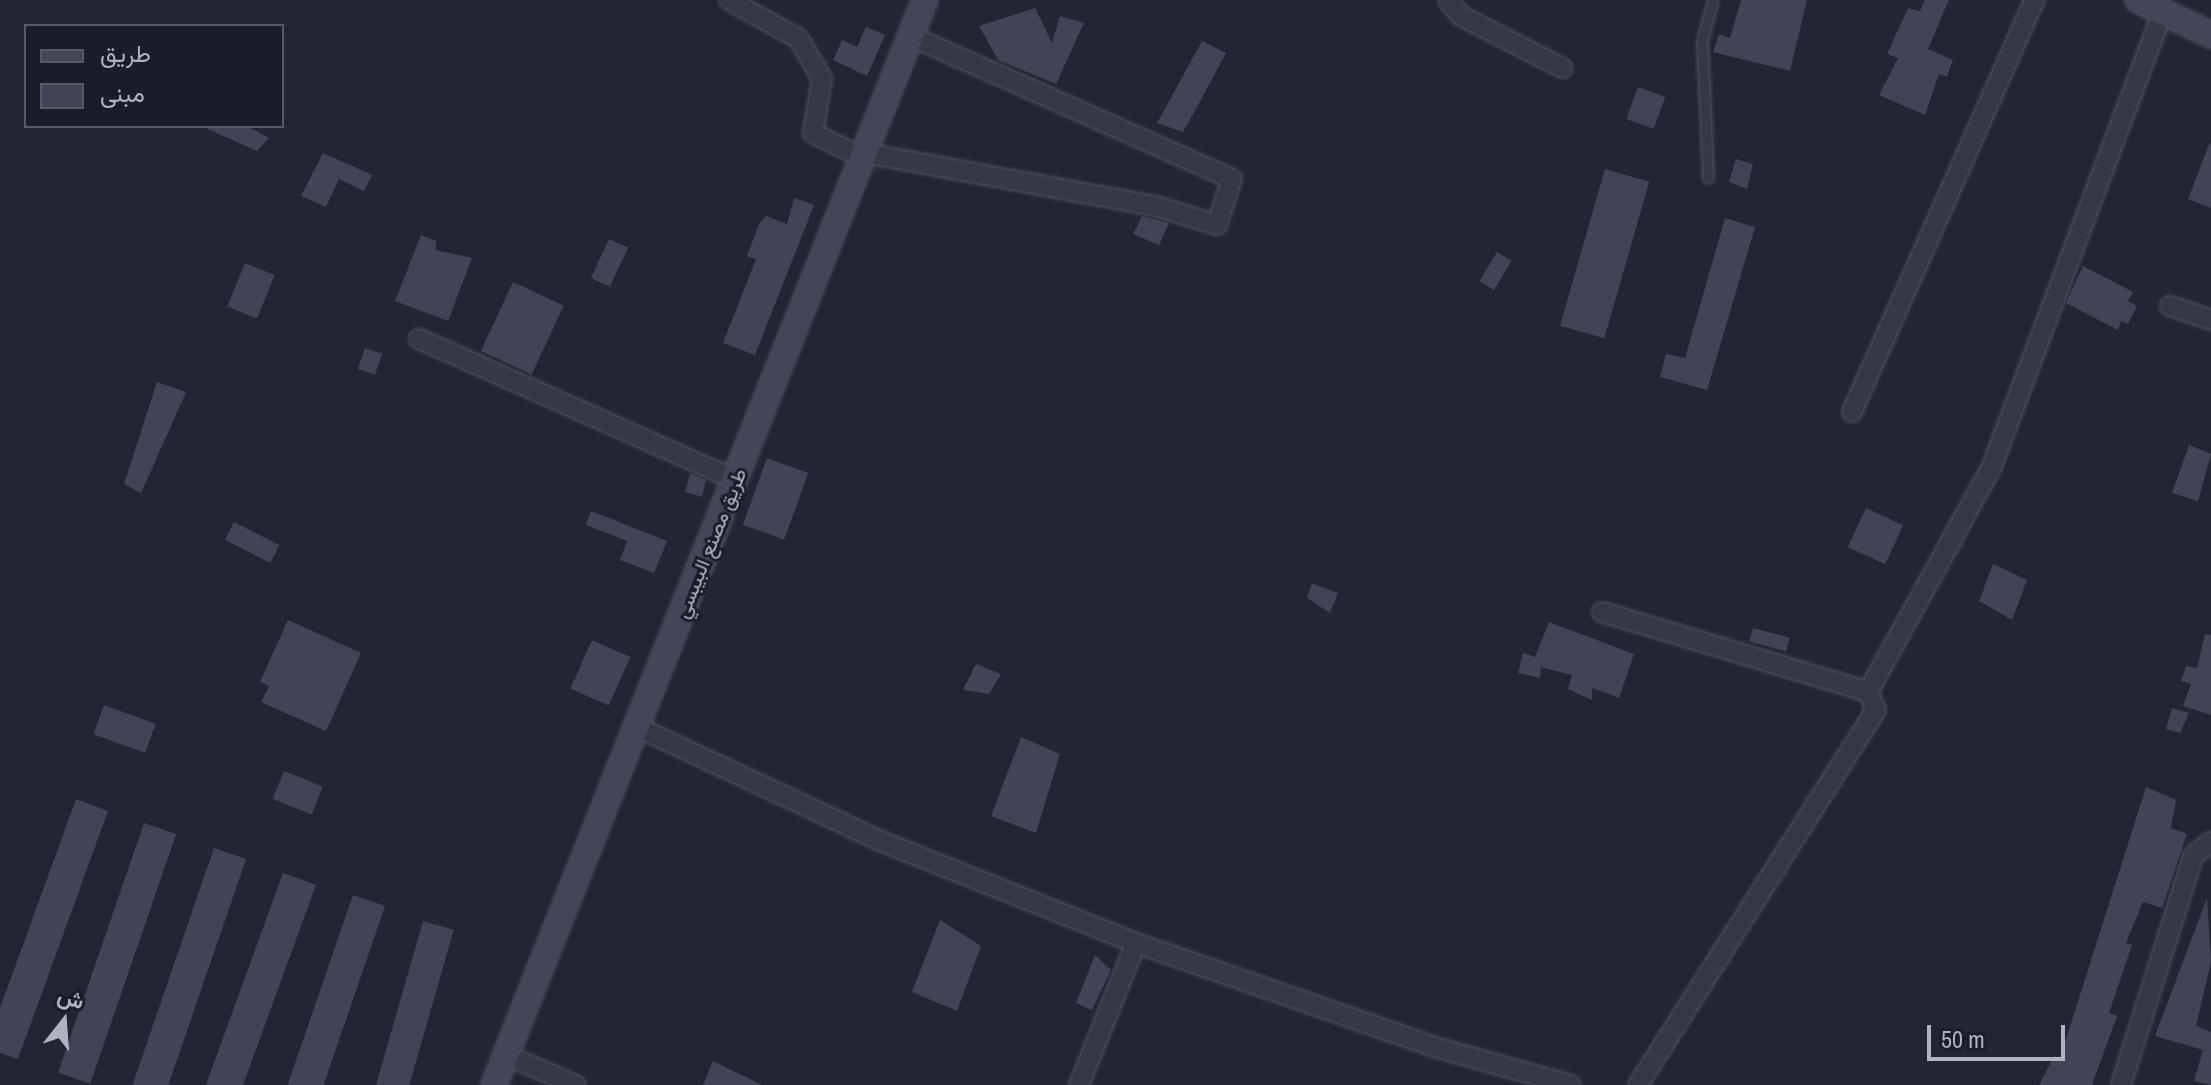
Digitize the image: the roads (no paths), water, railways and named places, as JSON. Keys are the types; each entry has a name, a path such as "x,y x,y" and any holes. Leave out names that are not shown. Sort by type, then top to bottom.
{"main road":[{"name":"طريق مصنع البيبسي","path":"494,1085 925,0"},
{"path":"2138,0 2211,35"}],"street":[{"path":"729,0 799,39 822,79 813,133 864,156 1159,207 1217,225 1232,179 911,36"},
{"path":"1448,0 1461,16 1562,68"},
{"path":"1852,412 2035,0"},
{"path":"1868,692 1992,466 2163,12"},
{"path":"2170,306 2211,320"},
{"path":"419,339 735,480"},
{"path":"1602,612 1868,692 1876,710 1638,1085"},
{"path":"637,727 878,840 1136,943 1431,1046 1571,1085"},
{"path":"2121,1085 2193,856 2211,842"},
{"path":"1079,1085 1136,943"},
{"path":"506,1055 576,1085"}],"lane":[{"path":"1708,178 1702,40 1713,0"}]}
